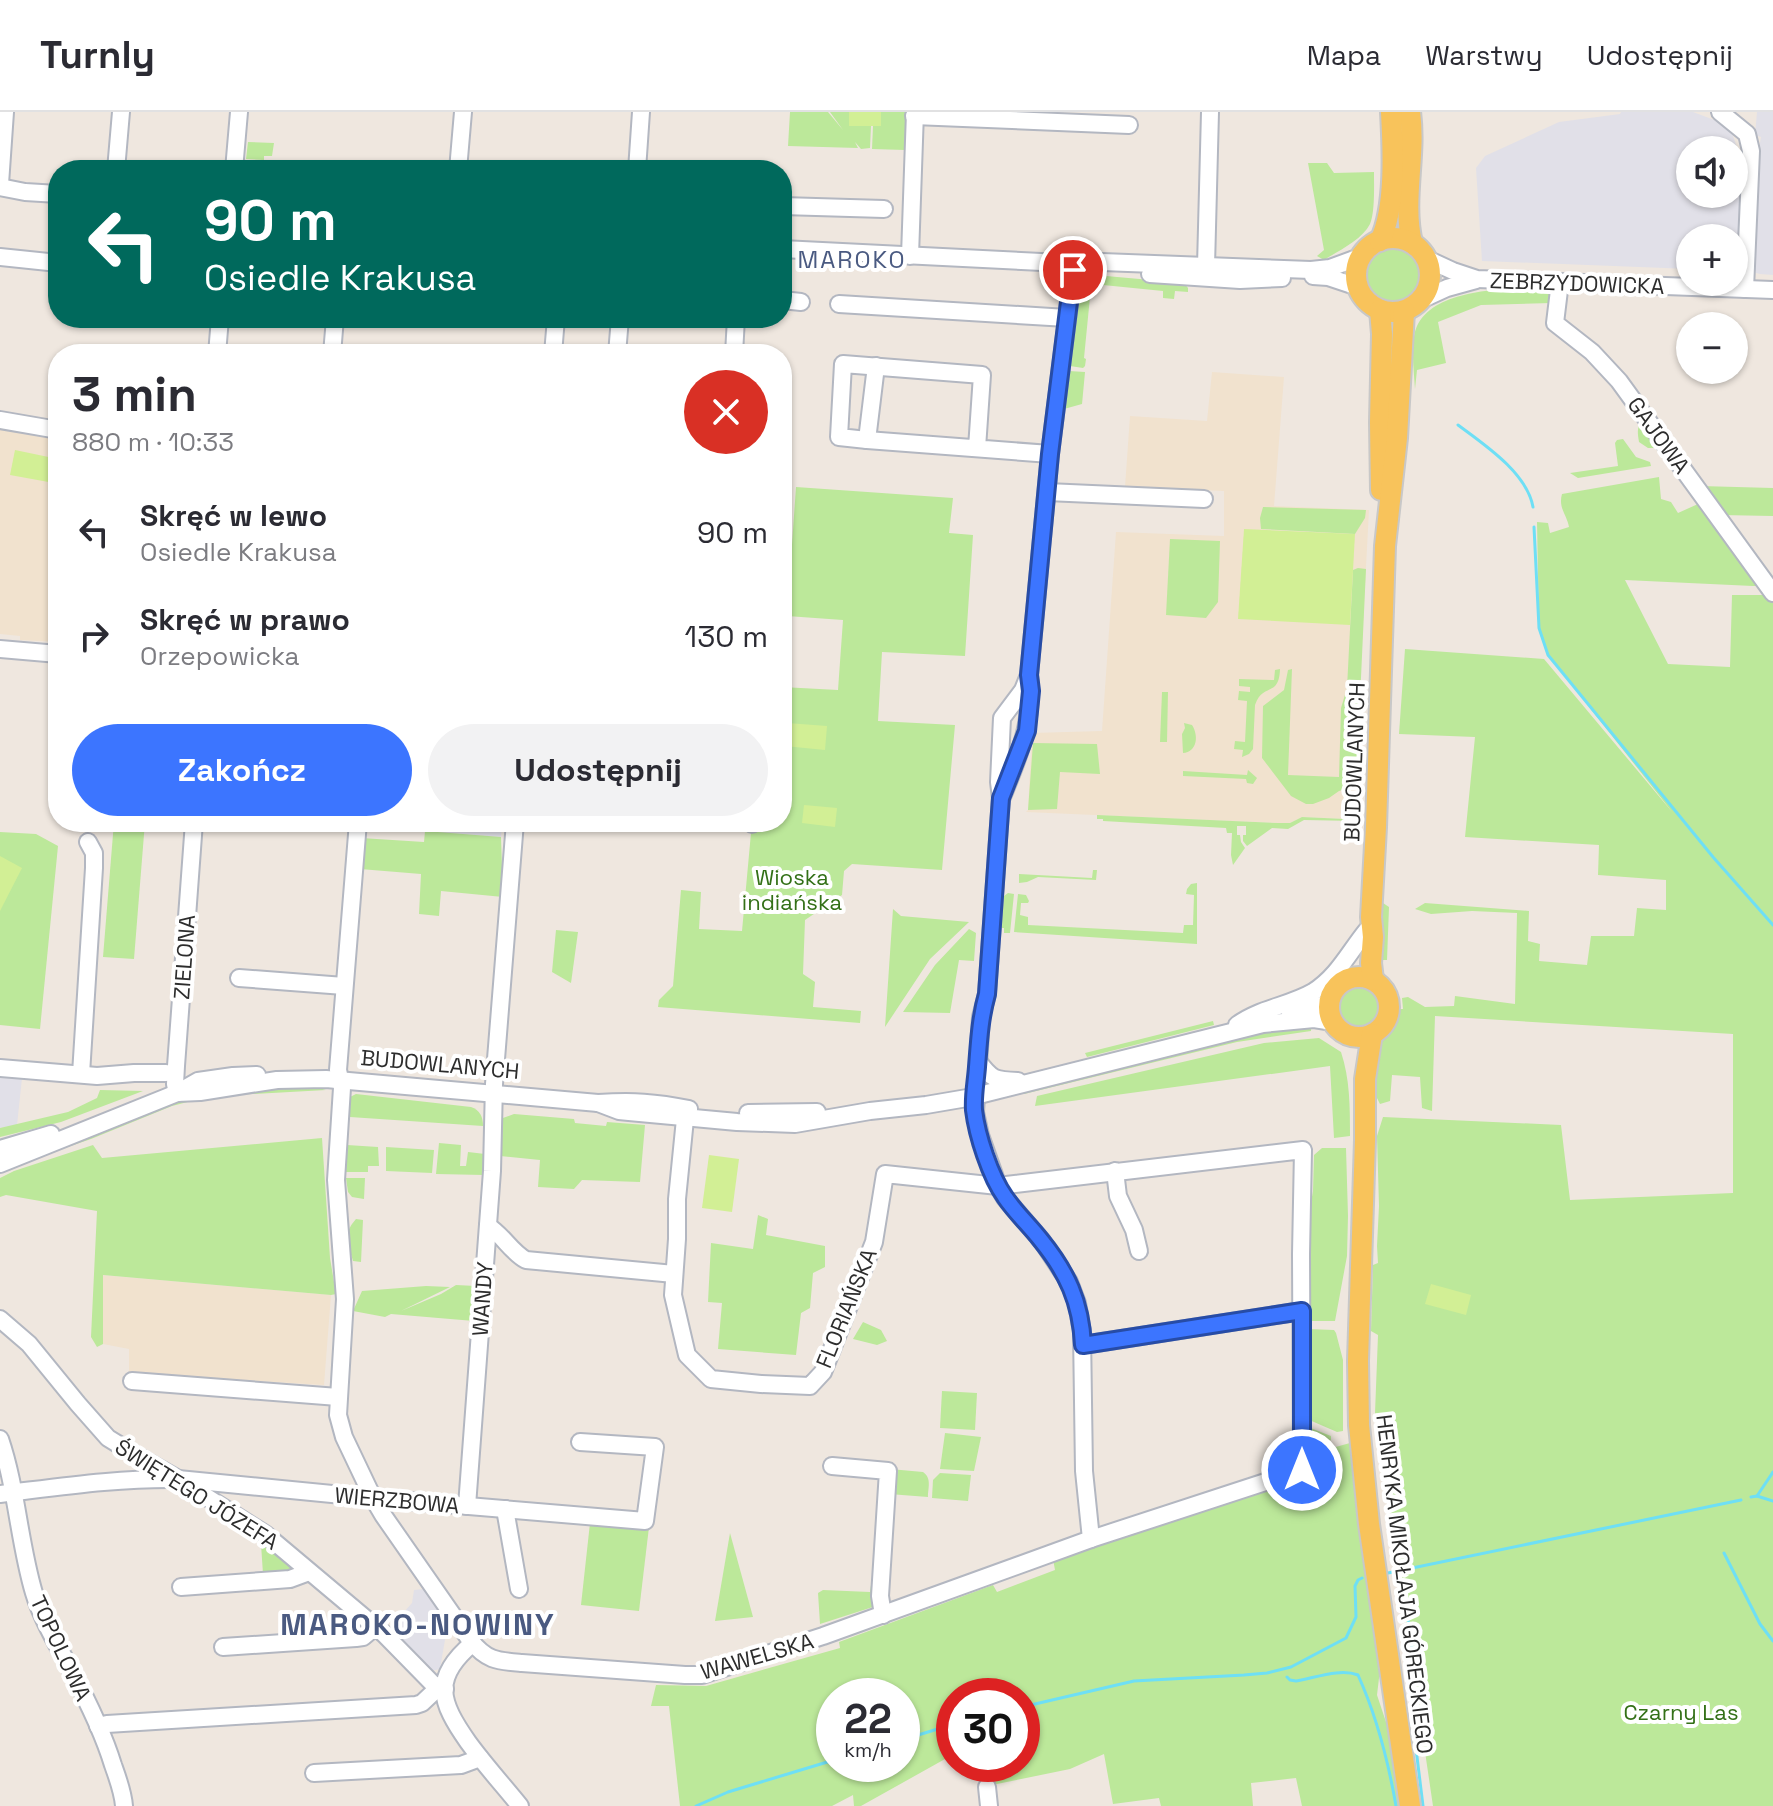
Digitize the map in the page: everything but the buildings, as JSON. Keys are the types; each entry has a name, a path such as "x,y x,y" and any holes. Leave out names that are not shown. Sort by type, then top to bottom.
{"main road":[{"path":"1380,241 1389,210 1391,112"},
{"path":"1410,112 1412,142 1408,211 1412,243"},
{"path":"1399,238 1412,243 1421,250 1431,270 1430,283 1423,299 1404,311 1391,313 1380,310 1367,302 1358,287 1356,274 1360,257 1380,241 1399,238"},
{"name":"BUDOWLANYCH","path":"1380,310 1381,511 1385,546"},
{"name":"BUDOWLANYCH","path":"1363,978 1371,963 1373,937 1369,923 1376,838 1385,546 1397,438 1404,311"},
{"path":"1363,978 1386,993 1389,1007 1383,1025 1362,1035 1340,1030 1331,1013 1331,996 1343,981 1363,978"},
{"name":"HENRYKA MIKOŁAJA GÓRECKIEGO","path":"1362,1035 1366,1109 1359,1425 1369,1524 1410,1806"}],"street":[{"path":"5,112 0,188 48,193"},
{"path":"117,160 121,112"},
{"path":"235,160 239,112"},
{"path":"459,160 463,112"},
{"path":"638,160 641,112"},
{"path":"1206,266 1210,112"},
{"path":"1720,112 1747,134 1751,151 1748,224"},
{"path":"910,256 914,114 1129,125"},
{"path":"792,206 884,209"},
{"path":"792,250 1078,264 1102,262 1319,270 1360,257"},
{"path":"0,257 48,262"},
{"name":"ZEBRZYDOWICKA","path":"1427,259 1477,279 1676,286"},
{"path":"1078,264 1102,269 1220,279 1328,277 1358,287"},
{"path":"1007,767 1025,739 1050,454 1067,318 1078,264"},
{"name":"ZEBRZYDOWICKA","path":"1423,299 1477,279"},
{"name":"GAJOWA","path":"1560,282 1555,323 1592,352 1619,381 1773,593"},
{"name":"ZEBRZYDOWICKA","path":"1748,289 1773,290"},
{"path":"792,301 801,302"},
{"path":"839,304 1067,318"},
{"path":"977,448 982,375 843,364 839,437 1050,454"},
{"path":"867,440 876,366"},
{"path":"0,420 48,428"},
{"path":"1047,492 1204,499"},
{"path":"0,649 48,653"},
{"path":"1029,675 1023,690 1002,718 1007,767 1001,798 975,1112 998,1186 1042,1241 1069,1282 1077,1303 1083,1345 1084,1471 1091,1539"},
{"path":"1009,707 1021,709 1028,715"},
{"name":"ZIELONA","path":"177,1093 176,1062 193,832"},
{"name":"WAWELSKA","path":"357,832 338,1070 342,1088 336,1180 345,1299 338,1397 340,1427 373,1498 484,1655 502,1662 702,1675 883,1615 1172,1511 1302,1470 1302,1311"},
{"name":"WANDY","path":"467,1506 514,832"},
{"path":"81,1074 94,868 94,853 88,842"},
{"name":"BUDOWLANYCH","path":"1226,1033 1247,1018 1300,998 1325,983 1342,965 1369,923"},
{"path":"239,978 344,986"},
{"name":"BUDOWLANYCH","path":"0,1164 177,1093 277,1080 340,1079 598,1103 639,1101 666,1104 686,1113 870,1111 975,1096 1263,1024 1314,1019 1331,1013"},
{"path":"978,1061 995,1079 1036,1081"},
{"path":"0,1068 97,1076 166,1073"},
{"path":"919,1106 961,1113 978,1128"},
{"name":"FLORIAŃSKA","path":"686,1113 677,1199 673,1295 687,1355 711,1379 810,1386 823,1372 874,1242 885,1174 998,1186"},
{"name":"BUDOWLANYCH","path":"0,1149 57,1132 95,1125"},
{"path":"998,1186 1303,1150 1302,1311 1083,1345"},
{"path":"1115,1171 1118,1196 1134,1230 1139,1251"},
{"path":"488,1226 526,1260 674,1274"},
{"name":"ŚWIĘTEGO JÓZEFA","path":"0,1319 29,1344 108,1438 265,1534 375,1627 433,1684 442,1688 449,1712 480,1758 520,1806"},
{"path":"132,1381 338,1397"},
{"name":"TOPOLOWA","path":"0,1439 10,1472 7,1493 35,1594 52,1636 107,1746 124,1806"},
{"name":"WIERZBOWA","path":"7,1493 79,1484 178,1479 645,1521 655,1447 580,1442"},
{"path":"139,1480 145,1461"},
{"path":"832,1466 888,1471 880,1596 883,1615"},
{"path":"222,1507 230,1485"},
{"path":"505,1509 519,1589"},
{"path":"181,1587 290,1579 309,1572"},
{"path":"223,1647 356,1638 363,1637 375,1627"},
{"path":"98,1726 416,1705 442,1688 450,1667 473,1643"},
{"path":"314,1773 461,1765 480,1758"},
{"path":"987,1787 989,1806"}],"shaded area":[{"path":"1621,112 1693,112 1717,121 1733,136 1676,136 1676,208 1741,208 1740,224 1676,224 1676,268 1482,261 1476,168 1485,156 1559,122"},
{"path":"1757,112 1773,112 1773,275 1756,273 1753,266 1756,164 1761,137 1755,135"},
{"path":"1212,372 1284,377 1274,506 1369,510 1353,814 1345,819 1302,817 1290,823 1278,823 1026,812 1032,733 1102,731 1116,532 1224,536 1224,491 1125,487 1130,416 1207,421"},
{"path":"0,427 48,436 48,641 20,640 20,636 0,634"},
{"path":"438,832 501,832 501,837"},
{"path":"0,1072 22,1074 22,1078 17,1125 0,1128"},
{"path":"102,1275 331,1295 324,1385 129,1373 129,1349 103,1344"},
{"path":"424,1589 443,1616 442,1621 447,1628 440,1669 431,1671 390,1628 412,1603 414,1590"}],"green space":[{"path":"790,112 828,112 843,130 830,112 849,112 849,126 871,126 870,148 861,149 855,142 858,148 788,146"},
{"path":"849,112 881,112 881,126 849,126"},
{"path":"881,112 907,112 905,150 872,149 873,126 881,126"},
{"path":"248,142 274,143 272,156 264,156 264,160 246,159"},
{"path":"1308,163 1327,163 1334,173 1374,172 1370,224 1356,240 1324,260 1317,256 1324,250"},
{"path":"1393,249 1412,257 1420,276 1412,295 1393,303 1374,295 1366,276 1374,257"},
{"path":"1095,275 1184,283 1188,292 1175,291 1174,299 1163,298 1163,291 1103,285 1090,297 1085,366 1070,366 1081,285 1088,277"},
{"path":"1525,288 1548,290 1553,294 1551,303 1481,305 1438,322 1446,363 1417,370 1415,389 1414,340 1417,326 1425,315 1450,299"},
{"path":"1069,371 1085,372 1082,404 1064,409"},
{"path":"1642,421 1661,448 1648,448 1639,442 1638,428"},
{"path":"1623,439 1636,457 1650,462 1651,466 1578,478 1570,473 1618,466 1615,443"},
{"path":"15,450 48,457 48,482 10,475"},
{"name":"Czarny Las","path":"1679,471 1760,582 1758,586 1753,586 1625,580 1668,664 1730,667 1732,595 1768,595 1773,601 1773,1806 1433,1806 1375,1413 1378,1335 1371,1331 1373,1265 1378,1263 1377,1136 1383,1117 1561,1125 1570,1200 1733,1193 1733,1034 1435,1016 1432,1111 1422,1108 1420,1077 1392,1075 1390,1101 1380,1104 1374,1092 1378,1037 1389,1023 1396,1006 1396,1009 1403,1009 1402,998 1408,997 1425,1007 1454,1006 1455,996 1515,1004 1517,913 1472,911 1431,914 1415,909 1425,903 1529,911 1528,941 1540,944 1539,961 1587,965 1591,936 1634,936 1637,908 1666,910 1666,880 1598,875 1599,845 1465,837 1475,737 1399,734 1405,649 1544,659 1673,813 1548,655 1539,628 1537,522 1548,523 1550,533 1569,527 1562,507 1562,494 1659,477 1661,499 1671,502 1678,513 1698,504"},
{"path":"1700,486 1773,488 1773,516 1720,515"},
{"name":"Wioska indiańska","path":"796,487 953,498 949,533 973,535 965,656 882,652 878,721 955,725 942,870 852,864 844,871 842,895 805,920 803,974 815,982 813,1007 861,1011 860,1023 658,1007 659,1000 673,986 681,890 701,892 699,929 742,931 751,832 792,832 792,688 838,690 843,620 792,616"},
{"path":"1263,507 1366,510 1365,518 1355,534 1261,529"},
{"path":"1244,529 1355,534 1350,625 1238,619"},
{"path":"1170,539 1220,541 1218,602 1206,618 1166,615"},
{"path":"1366,569 1356,786 1306,804 1291,796 1262,758 1263,706 1284,690 1288,670 1292,669 1288,775 1339,777 1341,708 1347,688 1353,570"},
{"path":"1280,669 1277,684 1258,698 1253,749 1242,757 1243,750 1234,749 1235,741 1245,742 1247,701 1238,700 1239,691 1250,692 1250,687 1239,686 1239,679 1274,680 1275,670"},
{"path":"1162,692 1168,692 1167,742 1160,742"},
{"path":"792,723 827,726 825,750 792,747"},
{"path":"1184,723 1192,725 1196,738 1194,747 1183,753 1182,734"},
{"path":"1033,743 1097,744 1100,774 1060,772 1057,809 1028,810"},
{"path":"1248,770 1257,778 1253,784 1247,783 1246,779 1183,776 1183,771 1247,775"},
{"path":"1353,795 1360,801 1357,821 1304,820 1288,829 1272,828 1247,846 1243,841 1246,826 1237,826 1237,835 1240,835 1245,848 1233,865 1232,833 1227,833 1226,828 1097,819 1097,815 1290,823 1302,817 1345,819 1353,814"},
{"path":"804,805 837,808 835,827 802,823"},
{"path":"0,832 36,834 58,846 40,1029 0,1025"},
{"path":"113,832 144,832 134,959 103,957"},
{"path":"425,832 501,837 503,897 441,891 439,916 419,914 421,874 360,869 361,838 424,842"},
{"path":"0,856 22,868 0,911"},
{"path":"1093,870 1097,870 1096,880 1038,877 1019,883 1019,874 1092,878"},
{"path":"1197,883 1197,944 1014,932 1018,894 1026,895 1029,901 1021,903 1020,915 1028,917 1028,925 1183,933 1184,925 1193,925 1194,895 1186,894 1187,889"},
{"path":"1008,893 1014,894 1010,933 1004,933 1004,928 999,928 1000,899"},
{"path":"1383,903 1389,907 1387,960 1375,960"},
{"path":"893,909 901,916 969,922 930,959 885,1027"},
{"path":"969,929 976,933 974,961 959,960 950,1013 903,1012 935,965"},
{"path":"556,930 578,932 571,983 552,972"},
{"path":"1359,987 1373,993 1379,1007 1373,1021 1359,1027 1345,1021 1339,1007 1345,993"},
{"path":"1213,1021 1214,1025 1087,1057 1085,1053"},
{"path":"1311,1023 1311,1031 1237,1042 1024,1094 1021,1091 1269,1029"},
{"path":"1319,1038 1341,1052 1348,1083 1350,1136 1334,1138 1330,1066 1035,1106 1037,1096 1264,1043"},
{"path":"315,1087 326,1090 216,1096 253,1089"},
{"path":"100,1090 143,1091 61,1122 0,1137 0,1128 68,1112 97,1098"},
{"path":"356,1094 471,1107 480,1114 483,1126 350,1117 350,1097"},
{"path":"199,1099 172,1106 21,1163 160,1107"},
{"path":"514,1114 574,1119 575,1123 606,1126 607,1122 645,1125 640,1182 582,1180 574,1189 538,1187 540,1160 500,1156 500,1119"},
{"path":"322,1138 330,1258 336,1294 103,1275 103,1344 97,1347 91,1337 97,1211 6,1195 0,1197 0,1178 93,1145 102,1158"},
{"path":"439,1143 461,1145 460,1166 466,1166 468,1152 485,1154 484,1175 436,1174"},
{"path":"347,1145 378,1147 379,1166 368,1166 368,1172 346,1172"},
{"path":"386,1147 434,1150 432,1173 386,1171"},
{"path":"1322,1148 1346,1148 1347,1256 1335,1321 1309,1321 1307,1226 1313,1191 1314,1155"},
{"path":"709,1155 739,1159 732,1212 702,1208"},
{"path":"346,1178 365,1178 364,1199 352,1197"},
{"path":"758,1215 768,1219 766,1235 825,1246 825,1267 813,1273 810,1308 801,1313 796,1355 718,1349 722,1303 708,1302 711,1243 753,1249"},
{"path":"356,1219 363,1220 361,1262 353,1261 347,1239"},
{"path":"1431,1284 1471,1295 1466,1315 1425,1304"},
{"path":"456,1285 476,1286 474,1321 391,1314 385,1317 353,1311 362,1291 450,1287 401,1311"},
{"path":"863,1322 881,1330 887,1341 877,1345 853,1339"},
{"path":"1308,1329 1334,1330 1336,1333 1343,1360 1343,1431 1337,1432 1307,1419"},
{"path":"942,1391 977,1393 975,1430 940,1428"},
{"path":"1308,1427 1331,1436 1331,1440 1308,1451"},
{"path":"945,1433 981,1437 974,1471 940,1469"},
{"path":"1350,1443 1381,1661 1377,1695 1391,1737 1403,1806 1302,1806 1296,1778 1251,1783 1253,1806 1161,1806 1159,1798 1113,1804 1104,1754 1070,1769 1040,1775 1040,1678 936,1678 936,1764 920,1773 920,1678 816,1678 816,1782 904,1782 861,1806 854,1806 853,1795 832,1806 680,1806 669,1706 651,1706 656,1685 706,1686 840,1648 839,1642 993,1585 997,1592 1055,1570 1053,1559 1115,1538"},
{"path":"890,1469 926,1474 929,1480 928,1497 889,1494"},
{"path":"940,1473 971,1475 968,1501 932,1498 933,1480"},
{"path":"169,1482 297,1565 296,1572 263,1574 261,1544 178,1489 170,1489"},
{"path":"590,1523 649,1527 639,1611 581,1605"},
{"path":"730,1533 753,1617 715,1621"},
{"path":"875,1558 876,1606 820,1624 818,1593 823,1590 870,1592"}],"waterway":[{"path":"1458,425 1514,471 1533,507"},
{"path":"1534,527 1539,628 1548,655 1713,857 1773,925"},
{"path":"1757,1496 1773,1472"},
{"path":"1751,1497 1773,1501"},
{"path":"1388,1573 1741,1500"},
{"path":"1724,1553 1760,1624 1773,1641"},
{"path":"1396,1571 1403,1583 1414,1662 1422,1671"},
{"path":"1040,1703 1134,1681 1267,1673 1291,1667 1346,1638 1356,1617 1355,1586 1362,1578"},
{"path":"1287,1677 1296,1681 1335,1673 1358,1675 1381,1739 1396,1806"},
{"path":"1410,1724 1413,1724 1423,1806"},
{"path":"920,1734 936,1730"},
{"path":"696,1806 728,1792 816,1765"}],"district":[{"name":"MAROKO","path":"852,260"},
{"name":"MAROKO-NOWINY","path":"418,1625"}],"route":[{"path":"1073,270 1050,454 1029,675 1031,691 1027,731 1001,798 987,994 981,1017 974,1102 976,1119 998,1186 1042,1241 1075,1294 1083,1345 1302,1311 1302,1470"}]}
